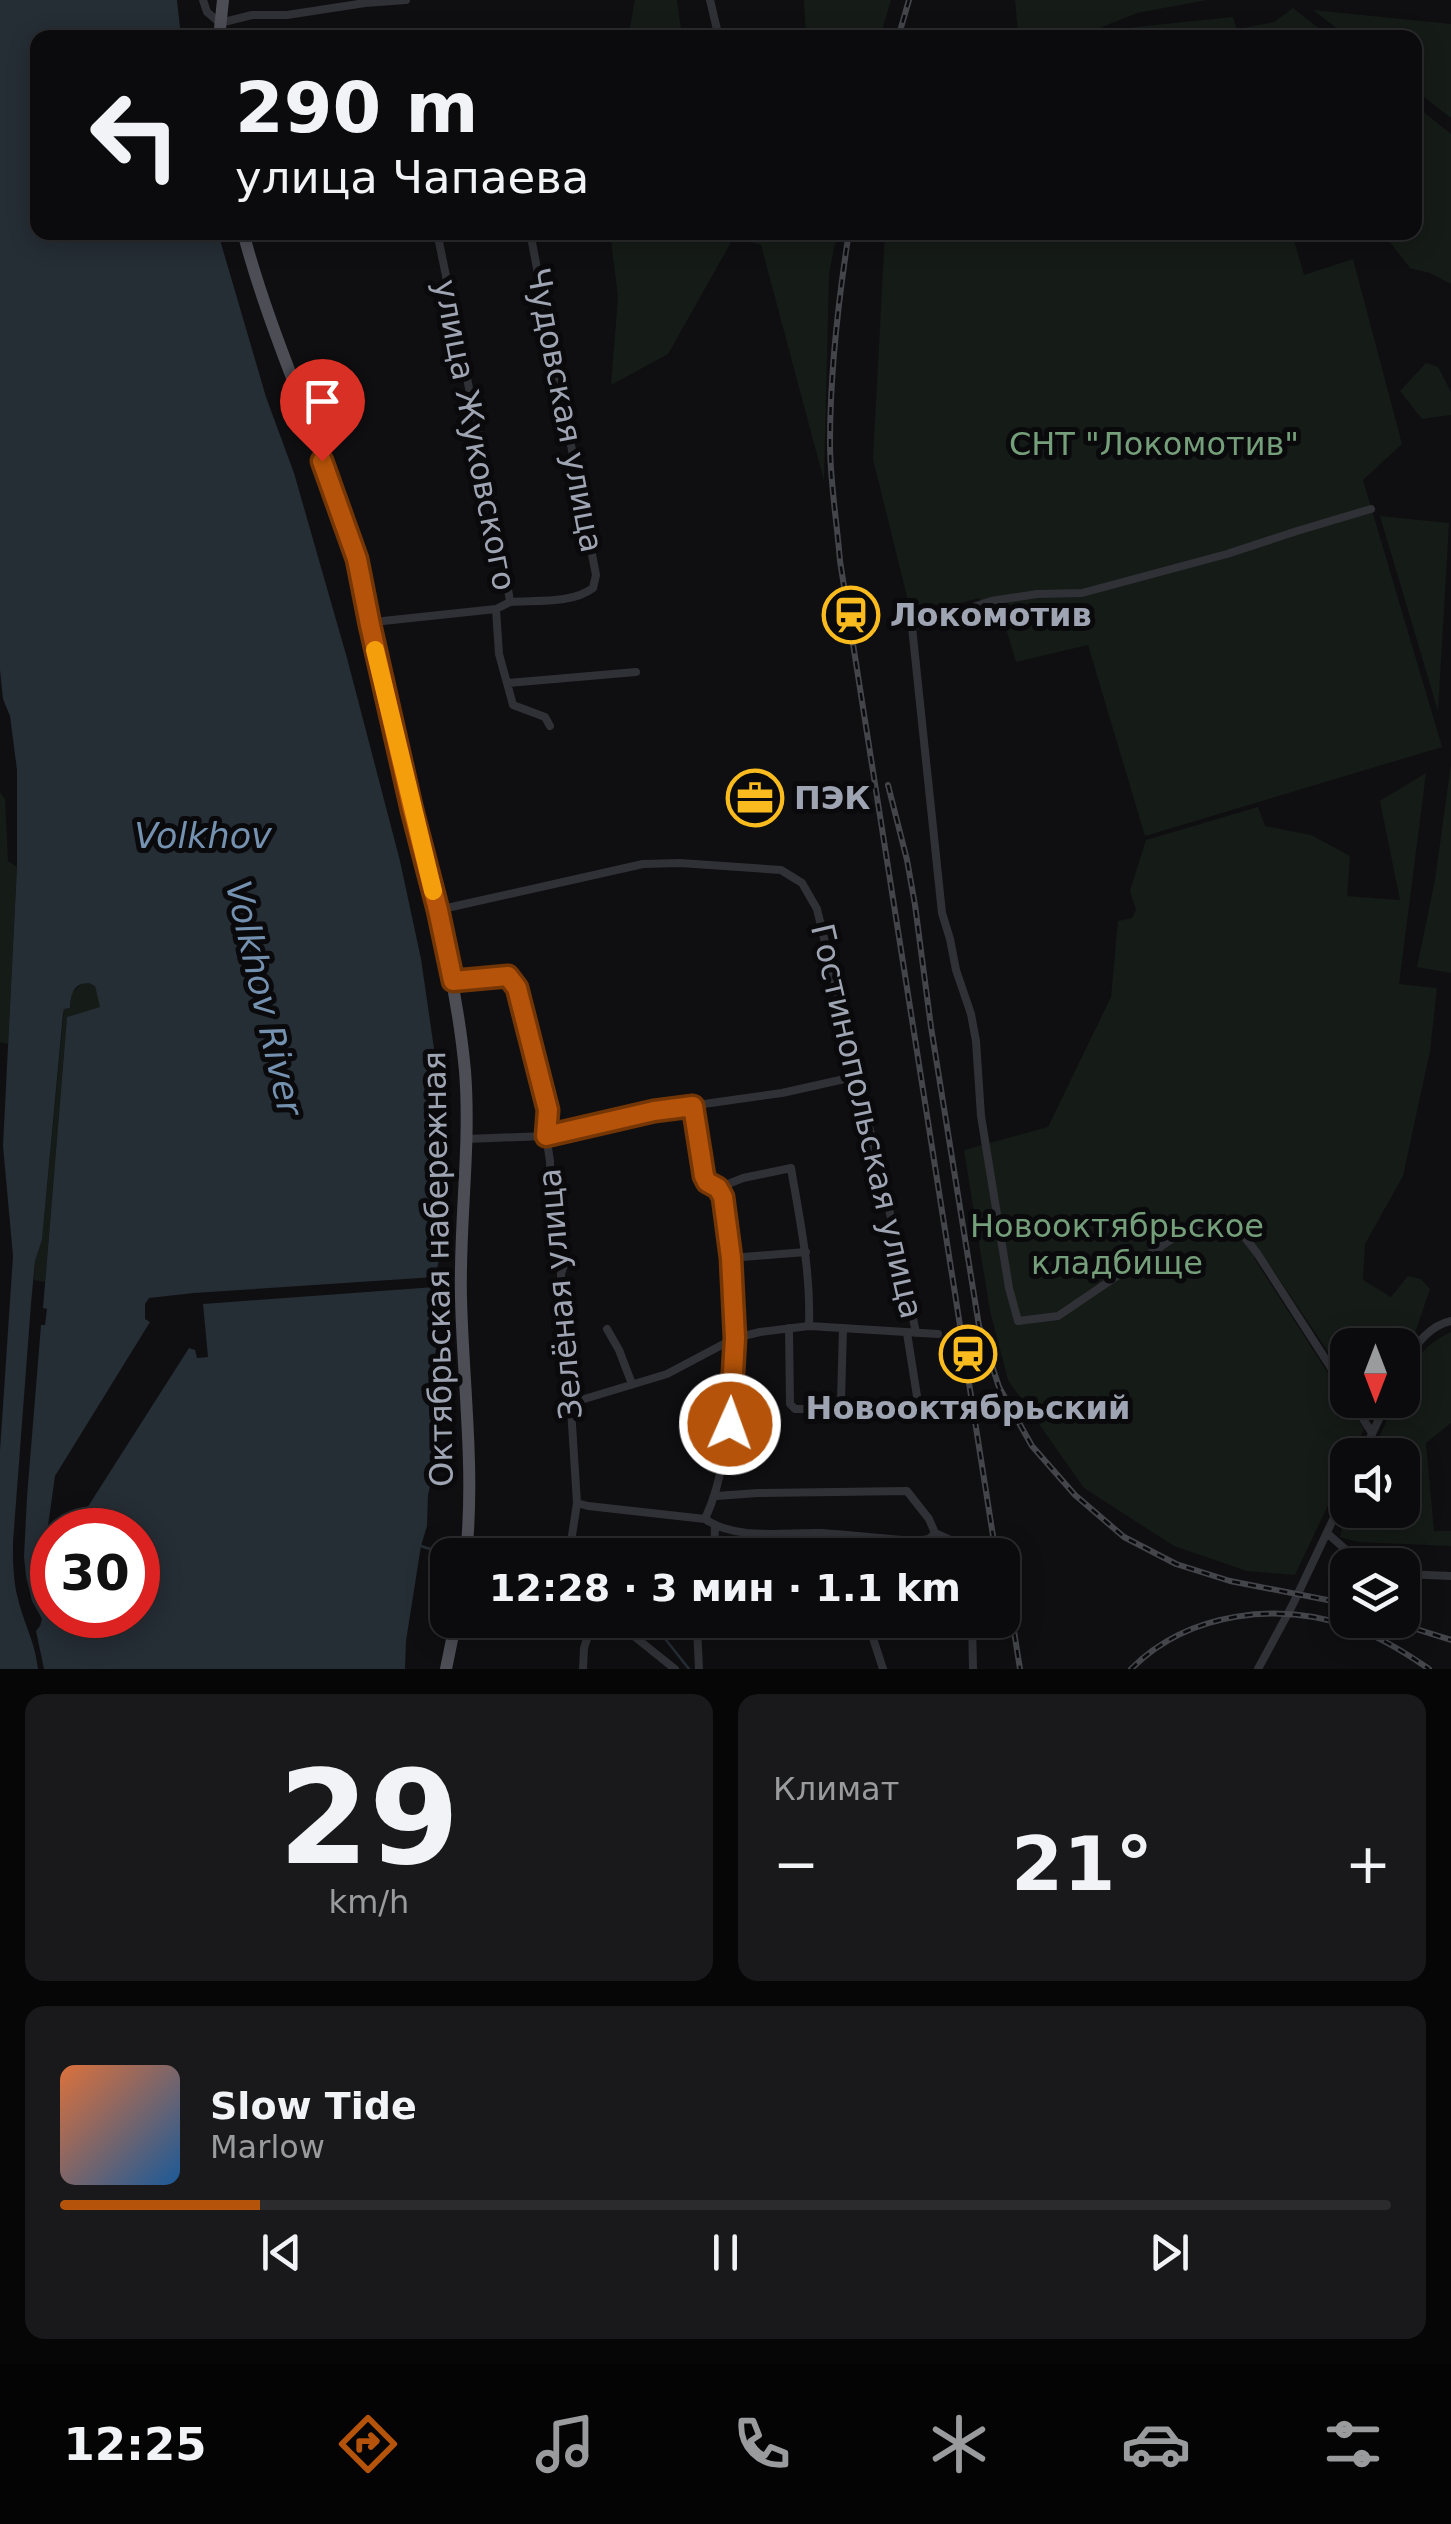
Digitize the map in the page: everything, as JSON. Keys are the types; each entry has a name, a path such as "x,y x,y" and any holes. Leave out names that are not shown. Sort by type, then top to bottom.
{"main road":[{"path":"219,30 223,0"},
{"name":"Октябрьская набережная","path":"244,240 257,286 357,559 453,981 465,1072 467,1139 460,1289 470,1480 467,1538"},
{"path":"446,1669 453,1638"}],"street":[{"path":"203,0 219,30 252,15 287,15 406,0"},
{"path":"710,0 716,30"},
{"name":"улица Жуковского","path":"439,240 510,602 496,609 499,654 508,683"},
{"name":"Чудовская улица","path":"510,602 586,594 593,588 596,575 532,240"},
{"path":"1330,1367 1257,1253 1239,1230 1220,1225 1193,1228 1172,1238 1058,1316 1018,1321 981,1116 971,1014 942,913 912,627 991,601 1038,594 1082,594 1372,510"},
{"path":"370,625 496,609"},
{"path":"550,726 546,717 514,704 508,683 636,672"},
{"name":"Гостинопольская улица","path":"438,910 632,866 680,863 782,870 802,883 817,909 906,1272 920,1416"},
{"name":"Зелёная улица","path":"453,981 508,976 517,988 548,1110 546,1136 552,1201 560,1213 565,1262 560,1274 577,1503 572,1538"},
{"path":"467,1139 546,1136 654,1111 782,1093 858,1076"},
{"path":"693,1106 704,1176 723,1197 735,1338 730,1424 716,1496 705,1519"},
{"path":"718,1188 743,1178 791,1168 806,1252 809,1326"},
{"path":"731,1258 806,1252"},
{"path":"1420,1342 1429,1332 1451,1321"},
{"path":"571,1403 667,1374 735,1338 760,1332 809,1326 938,1334"},
{"path":"789,1328 790,1404 795,1409 836,1408 841,1402 843,1328"},
{"path":"607,1330 632,1384"},
{"path":"1362,1418 1372,1433"},
{"path":"1370,1438 1379,1418"},
{"path":"716,1496 907,1490 935,1533 946,1538"},
{"path":"577,1503 705,1519 715,1526 749,1533 822,1533 868,1538"},
{"path":"715,1526 715,1538"},
{"path":"1258,1669 1330,1527"},
{"path":"929,1538 935,1533"},
{"path":"1327,1533 1343,1548"},
{"path":"1420,1575 1451,1576"},
{"path":"582,1669 587,1638"},
{"path":"636,1638 675,1669"},
{"path":"698,1638 699,1669"},
{"path":"874,1638 884,1669"},
{"path":"972,1638 973,1669"}],"green space":[{"path":"635,0 677,0 681,30 629,30"},
{"path":"804,0 891,0 882,30 806,30"},
{"path":"1015,0 1207,0 1137,13 1095,30 1018,30"},
{"path":"1293,8 1321,30 1243,28 1274,22"},
{"path":"1313,10 1451,24 1451,118 1422,95 1422,30 1339,30"},
{"path":"1233,17 1237,30 1123,30"},
{"path":"1422,111 1451,134 1451,284 1410,268 1388,240 1422,240"},
{"path":"611,240 732,240 668,354 611,385 618,297"},
{"path":"744,240 836,240 829,274 824,481 761,245"},
{"name":"СНТ \"Локомотив\"","path":"885,240 1294,240 1304,275 1353,259 1402,444 1363,480 1442,747 1145,836 1088,645 1016,662 1001,612 983,609 979,598 912,617 873,459"},
{"path":"1426,363 1438,367 1451,392 1451,415 1422,419 1400,391"},
{"path":"1380,516 1449,523 1438,711"},
{"path":"1451,764 1451,973 1417,967 1435,880"},
{"name":"Новооктябрьское кладбище","path":"1426,773 1399,984 1437,988 1430,1051 1403,1176 1365,1244 1363,1280 1391,1297 1408,1276 1421,1279 1430,1289 1417,1328 1330,1328 1330,1355 1257,1246 1254,1258 1330,1376 1330,1418 1357,1418 1364,1429 1360,1438 1330,1438 1330,1501 1295,1575 1247,1571 1174,1546 1084,1488 1008,1380 990,1311 964,1150 1048,1127 1111,997 1118,921 1132,918 1136,910 1130,891 1146,840 1258,807 1265,826 1311,835 1350,856 1347,896 1400,900 1380,801"},
{"path":"0,792 5,799 8,861 17,867 8,1044 0,1042"},
{"path":"83,983 95,986 101,1007 67,1017 45,1282 34,1280 35,1261 42,1240 64,1009 70,1008 72,992"},
{"path":"1451,1332 1451,1423 1426,1443 1434,1531 1451,1531 1451,1546 1358,1542 1340,1537 1342,1528 1420,1528 1420,1438 1379,1438 1388,1418 1420,1418 1420,1355"}],"water":[{"name":"Volkhov","path":"0,0 177,0 180,30 30,30 30,240 220,240 266,397 294,473 400,861 421,959 437,1069 437,1239 441,1252 435,1277 149,1298 145,1319 150,1322 55,1476 51,1508 30,1508 30,1593 24,1557 27,1497 41,1325 45,1325 47,1309 43,1308 67,1017 100,1007 95,986 89,983 76,987 70,1008 64,1009 63,1014 42,1240 35,1261 13,1542 16,1592 38,1669 0,1669 0,1451 13,1256 3,1146 17,867 17,770 10,716 3,699"},
{"name":"Volkhov","path":"435,1287 437,1353 432,1478 405,1669 44,1669 37,1638 160,1638 160,1508 87,1508 189,1348 195,1350 197,1358 208,1357 203,1304"}],"waterway":[{"path":"421,1546 430,1549"},
{"path":"664,1638 689,1669"}],"railway":[{"path":"900,30 909,0"},
{"path":"848,240 830,417 840,561 993,1538"},
{"path":"888,785 915,905 979,1326 999,1387 1032,1446 1075,1495 1124,1537 1176,1564 1230,1581 1330,1600"},
{"path":"1131,1669 1180,1634 1208,1623 1266,1614 1297,1615 1355,1628 1394,1646 1429,1669"},
{"path":"1420,1630 1451,1640"},
{"path":"1015,1638 1020,1669"}],"slow traffic":[{"path":"375,650 433,891"}],"place":[{"name":"Локомотив","path":"851,615"},
{"name":"ПЭК","path":"755,798"},
{"name":"Новооктябрьский","path":"968,1354"}],"route":[{"path":"322,461 357,559 453,981 508,976 517,988 548,1110 546,1136 693,1106 704,1176 723,1197 731,1258 735,1338 730,1424"}],"water label":[{"name":"Volkhov River","path":"264,998"}]}
